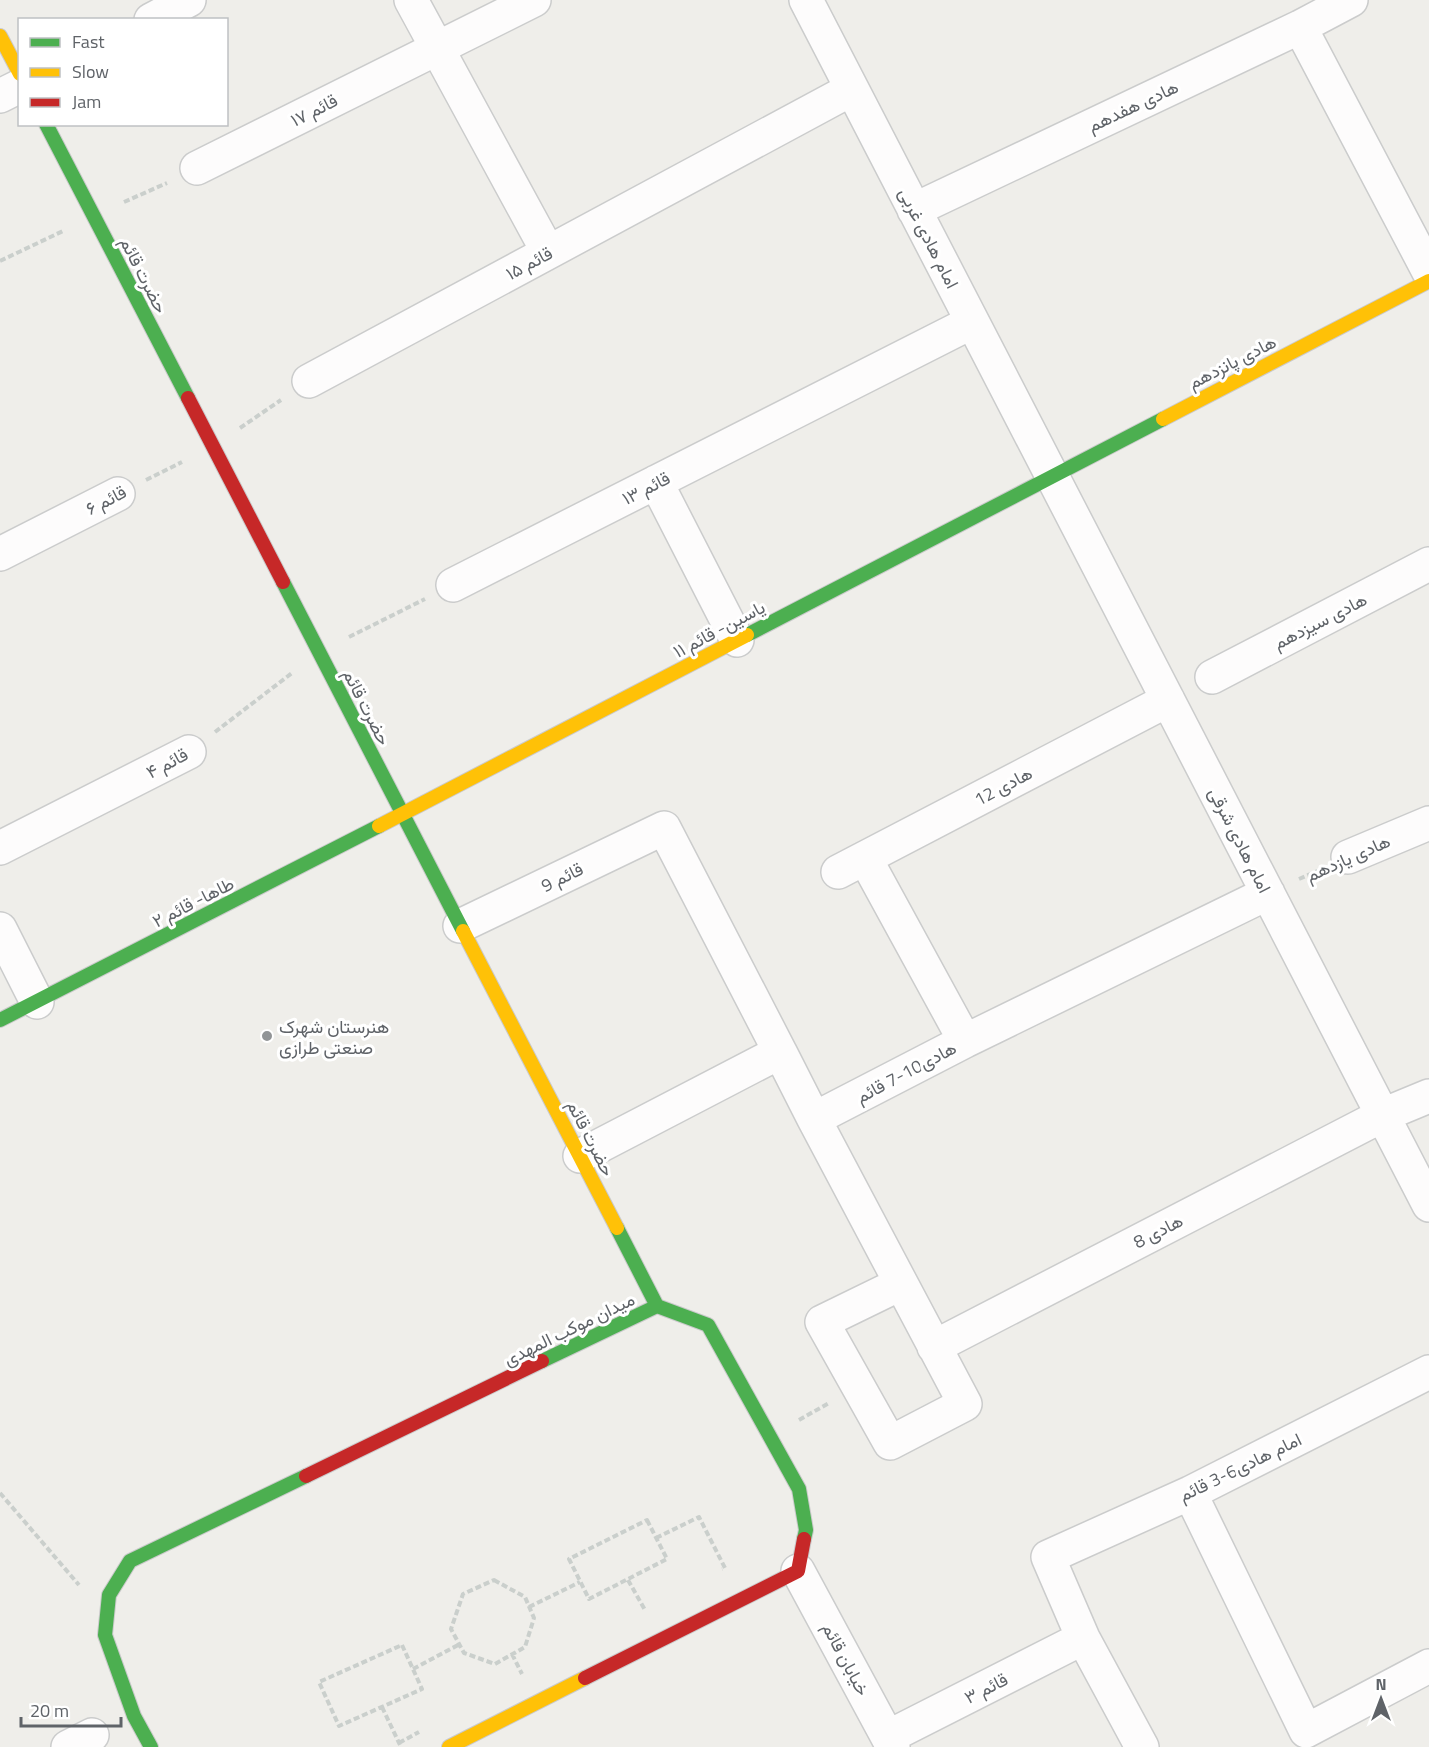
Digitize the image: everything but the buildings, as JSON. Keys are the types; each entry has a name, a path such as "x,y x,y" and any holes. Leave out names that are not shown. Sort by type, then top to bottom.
{"street":[{"path":"154,18 189,0"},
{"path":"411,0 548,252"},
{"name":"قائم ۱۷","path":"197,168 534,0"},
{"name":"امام هادی غربی","path":"806,0 1052,476"},
{"name":"هادی هفدهم","path":"914,210 1300,27 1351,0"},
{"path":"1300,27 1429,272"},
{"path":"0,36 18,70"},
{"path":"0,96 18,87"},
{"name":"قائم ۱۵","path":"309,381 852,89"},
{"name":"حضرت قائم","path":"47,126 657,1306"},
{"name":"هادی پانزدهم","path":"1052,476 1429,281"},
{"name":"قائم ۱۳","path":"453,585 972,322"},
{"name":"یاسین- قائم ۱۱","path":"403,814 1052,476"},
{"name":"امام هادی شرقی","path":"1052,476 1429,1205"},
{"path":"656,482 737,640"},
{"name":"قائم ۶","path":"0,554 118,494"},
{"name":"هادی سیزدهم","path":"1212,677 1429,564"},
{"name":"12 هادی","path":"964,1041 852,865 1168,700"},
{"name":"قائم ۴","path":"0,848 189,752"},
{"name":"طاها- قائم ۲","path":"0,1020 403,814"},
{"name":"هادی یازدهم","path":"1348,858 1429,823"},
{"name":"قائم 9","path":"460,926 664,828 780,1052"},
{"name":"هادی10-7 قائم","path":"814,1119 964,1041 1268,893"},
{"path":"0,929 37,1002"},
{"path":"580,1156 780,1052 965,1404 890,1443 822,1322 900,1284"},
{"name":"هادی 8","path":"934,1347 1383,1115 1429,1096"},
{"name":"میدان موکب المهدی","path":"151,1747 134,1716 105,1635 109,1595 130,1561 657,1306 708,1326 799,1489 806,1530 798,1571"},
{"name":"امام هادی6-3 قائم","path":"1083,1638 1048,1557 1190,1493 1429,1372"},
{"path":"1190,1493 1306,1731 1429,1666"},
{"path":"449,1747 798,1571"},
{"name":"خیابان قائم","path":"798,1571 891,1742"},
{"path":"1083,1638 1142,1747"},
{"name":"قائم ۳","path":"891,1742 1083,1638"}],"path":[{"path":"0,261 197,168"},
{"path":"213,447 309,381"},
{"name":"قائم ۶","path":"118,494 213,447"},
{"path":"319,652 453,585"},
{"name":"قائم ۴","path":"189,752 319,652"},
{"name":"هادی یازدهم","path":"1268,893 1348,858"},
{"path":"770,1436 858,1386"},
{"path":"0,1493 106,1617"},
{"path":"656,1538 699,1518 725,1568 715,1573"},
{"path":"647,1520 667,1560 628,1580 590,1599 569,1560 647,1520"},
{"path":"494,1580 525,1597 529,1606 534,1618 525,1647 495,1664 464,1653 451,1629 463,1594 494,1580"},
{"path":"628,1580 646,1611"},
{"path":"529,1606 580,1582"},
{"path":"636,1617 656,1606"},
{"path":"413,1669 460,1644"},
{"path":"402,1645 422,1689 382,1707 339,1726 319,1682 402,1645"},
{"path":"382,1707 400,1745 420,1732"}],"traffic: fast":[{"path":"47,126 188,398"},
{"path":"747,635 1163,419"},
{"path":"283,582 463,931"},
{"path":"0,1020 379,826"},
{"path":"617,1228 657,1306"},
{"path":"542,1361 657,1306 708,1325 799,1489 806,1530 804,1539"},
{"path":"151,1747 134,1716 105,1635 109,1595 130,1561 306,1476"}],"traffic: slow":[{"path":"0,36 18,70"},
{"path":"1163,419 1429,281"},
{"path":"379,826 747,635"},
{"path":"463,931 617,1228"},
{"path":"449,1747 585,1678"}],"traffic: jam":[{"path":"188,398 283,582"},
{"path":"306,1476 542,1361"},
{"path":"585,1678 798,1571 804,1539"}],"place":[{"name":"هنرستان شهرک صنعتی طرازی","path":"267,1036"}]}
